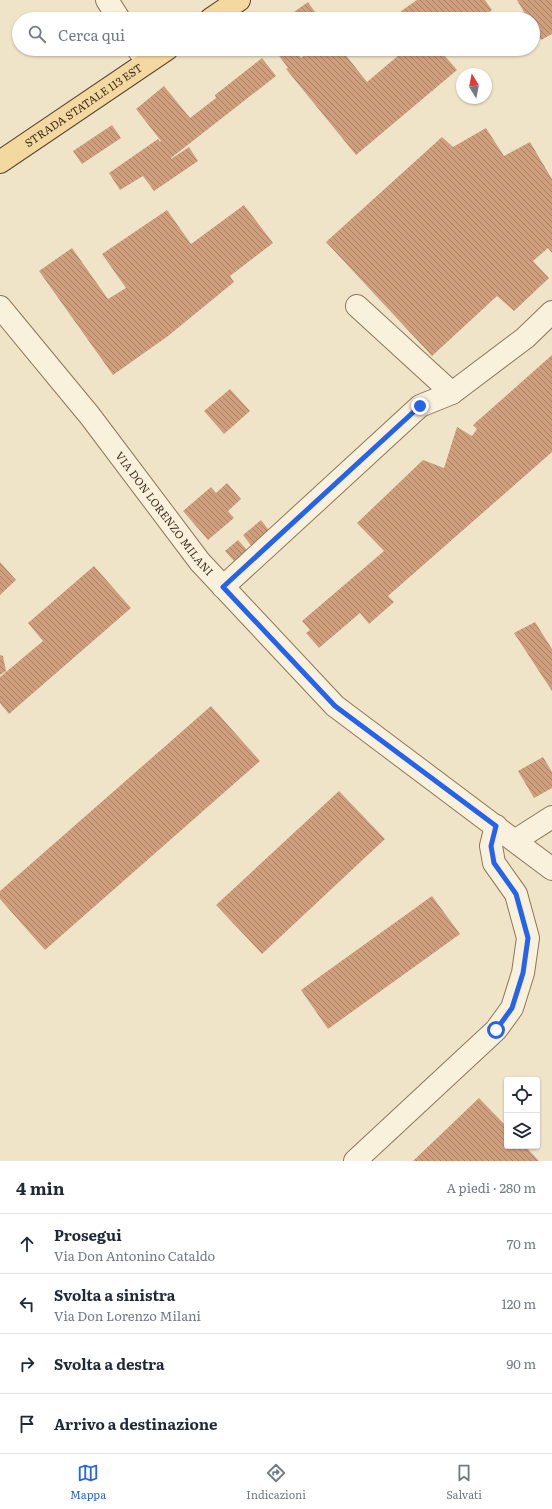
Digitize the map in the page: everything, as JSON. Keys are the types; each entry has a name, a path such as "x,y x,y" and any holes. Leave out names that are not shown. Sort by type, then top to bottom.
{"main road":[{"path":"221,12 239,0"},
{"name":"STRADA STATALE 113 EST","path":"0,162 143,56"}],"street":[{"path":"107,0 115,12"},
{"name":"VIA DON LORENZO MILANI","path":"0,306 90,416 200,562 335,706 552,868"},
{"path":"357,306 452,393"},
{"path":"223,587 420,406 452,393 525,338 552,312"},
{"path":"516,840 552,817"},
{"path":"355,1161 496,1030 512,1008 523,973 528,938 516,894 494,863 491,846 496,826"}],"building":[{"path":"417,0 485,0 492,10 489,12 401,11"},
{"path":"517,0 552,0 552,34 541,40 540,12 524,12"},
{"path":"308,2 315,12 294,12"},
{"path":"279,56 300,56 301,58 304,56 347,56 367,82 398,56 445,56 456,71 356,155 286,69 288,68"},
{"path":"262,58 276,76 171,158 189,147 198,161 154,191 143,176 120,190 109,173 158,139 160,142 161,141 136,109 164,86 190,118 216,98 215,95"},
{"path":"112,125 121,138 82,164 73,151"},
{"path":"486,128 504,156 530,142 552,179 552,253 548,248 533,261 549,278 514,311 497,296 432,356 326,242 442,137 453,147"},
{"path":"244,205 273,243 230,276 234,282 168,336 113,375 39,271 72,248 108,299 126,288 102,254 167,210 191,244"},
{"path":"552,355 552,452 388,596 394,602 369,624 360,613 319,648 306,633 310,630 302,621 384,551 357,523 423,460 444,468 457,427 472,436 477,429 473,425"},
{"path":"230,389 250,411 224,434 204,411"},
{"path":"227,483 241,499 228,511 234,518 208,540 183,511 211,487 216,493"},
{"path":"261,520 271,533 253,548 243,535"},
{"path":"238,540 247,550 234,561 225,551"},
{"path":"0,562 16,580 0,595"},
{"path":"94,566 131,608 9,714 0,703 0,677 43,641 28,623"},
{"path":"535,622 552,649 552,691 514,633"},
{"path":"0,655 3,656 6,671 0,675"},
{"path":"211,706 260,761 45,950 0,899 0,891"},
{"path":"543,757 552,772 552,788 534,798 518,771"},
{"path":"339,791 385,839 262,954 216,905"},
{"path":"432,896 460,934 328,1029 301,990"},
{"path":"479,1098 504,1124 504,1149 528,1149 539,1161 413,1161"}],"route":[{"path":"420,406 223,587 335,706 496,826 491,846 494,863 516,894 528,938 523,973 512,1008 496,1030"}]}
